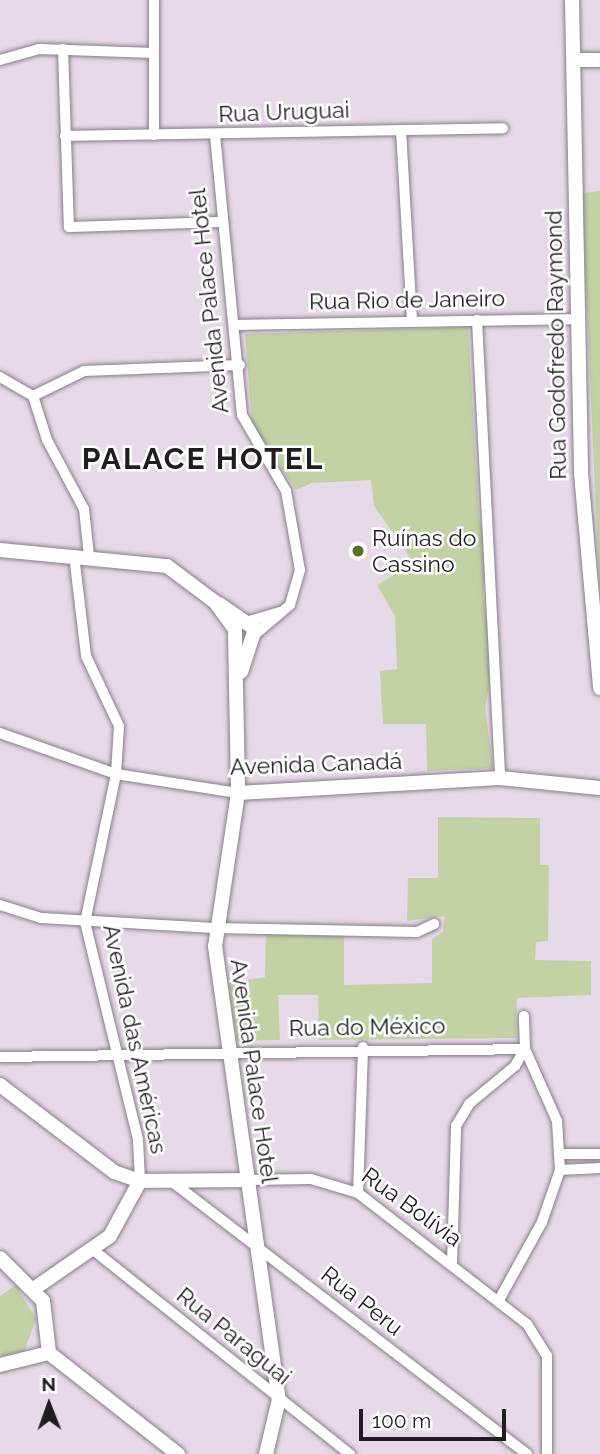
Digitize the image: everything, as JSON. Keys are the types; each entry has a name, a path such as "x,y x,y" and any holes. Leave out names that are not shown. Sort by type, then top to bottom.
{"street":[{"path":"154,0 154,135"},
{"name":"Rua Godofredo Raymond","path":"572,0 581,473 600,688"},
{"path":"0,60 63,49 154,53"},
{"path":"63,49 69,227 222,222"},
{"path":"574,60 600,60"},
{"name":"Rua Uruguai","path":"65,136 503,128"},
{"path":"401,130 412,319"},
{"name":"Avenida Palace Hotel","path":"215,135 222,222 238,326 242,415 286,491 298,551 300,584 283,612 252,637 238,691"},
{"name":"Rua Rio de Janeiro","path":"238,326 412,319 577,319"},
{"path":"477,320 500,778"},
{"path":"0,377 33,396 84,371 240,365"},
{"name":"Avenida das Américas","path":"33,396 47,440 85,509 81,555 86,656 119,726 116,774 85,922 114,1053 138,1140 140,1181 120,1226 92,1249 35,1287"},
{"path":"0,550 81,555 167,566 215,602 252,637"},
{"path":"241,626 283,612"},
{"name":"Avenida Palace Hotel","path":"241,626 238,793 215,928 246,1180 279,1399 266,1454"},
{"name":"Avenida Canadá","path":"0,733 116,774 238,793 500,778 600,788"},
{"path":"0,905 41,918 215,928 417,932 434,925"},
{"path":"499,1300 542,1222 560,1170 561,1154 555,1113 525,1049 524,1016"},
{"path":"358,1193 363,1047"},
{"name":"Rua do México","path":"0,1060 114,1053 363,1047 525,1049"},
{"path":"452,1264 456,1126 469,1104 507,1077 525,1049"},
{"path":"0,1085 91,1159 140,1181"},
{"path":"561,1154 600,1154"},
{"path":"560,1170 600,1168"},
{"name":"Rua Bolívia","path":"140,1181 311,1179 358,1193 499,1300 543,1344 547,1454"},
{"name":"Rua Peru","path":"172,1181 527,1454"},
{"name":"Rua Paraguai","path":"92,1249 350,1454"},
{"path":"0,1258 35,1287 46,1311 49,1353 178,1454"},
{"path":"0,1365 49,1353"}],"green space":[{"path":"600,191 600,604 582,193"},
{"path":"468,327 479,518 486,544 483,595 493,667 485,707 493,768 427,771 426,724 383,724 380,671 397,669 395,616 377,585 414,563 374,506 371,480 312,483 296,490 252,423 245,334"},
{"path":"438,817 540,818 540,865 549,865 548,941 536,942 535,960 591,961 591,995 517,998 516,1038 319,1040 318,995 278,995 280,1040 237,1041 228,983 265,977 266,934 344,936 344,985 432,983 432,939 443,932 445,916 407,921 408,878 438,878"},
{"path":"16,1285 36,1319 24,1352 9,1357 0,1355 0,1296"}],"place":[{"name":"Ruínas do Cassino","path":"358,551"}],"district":[{"name":"PALACE HOTEL","path":"203,459"}]}
